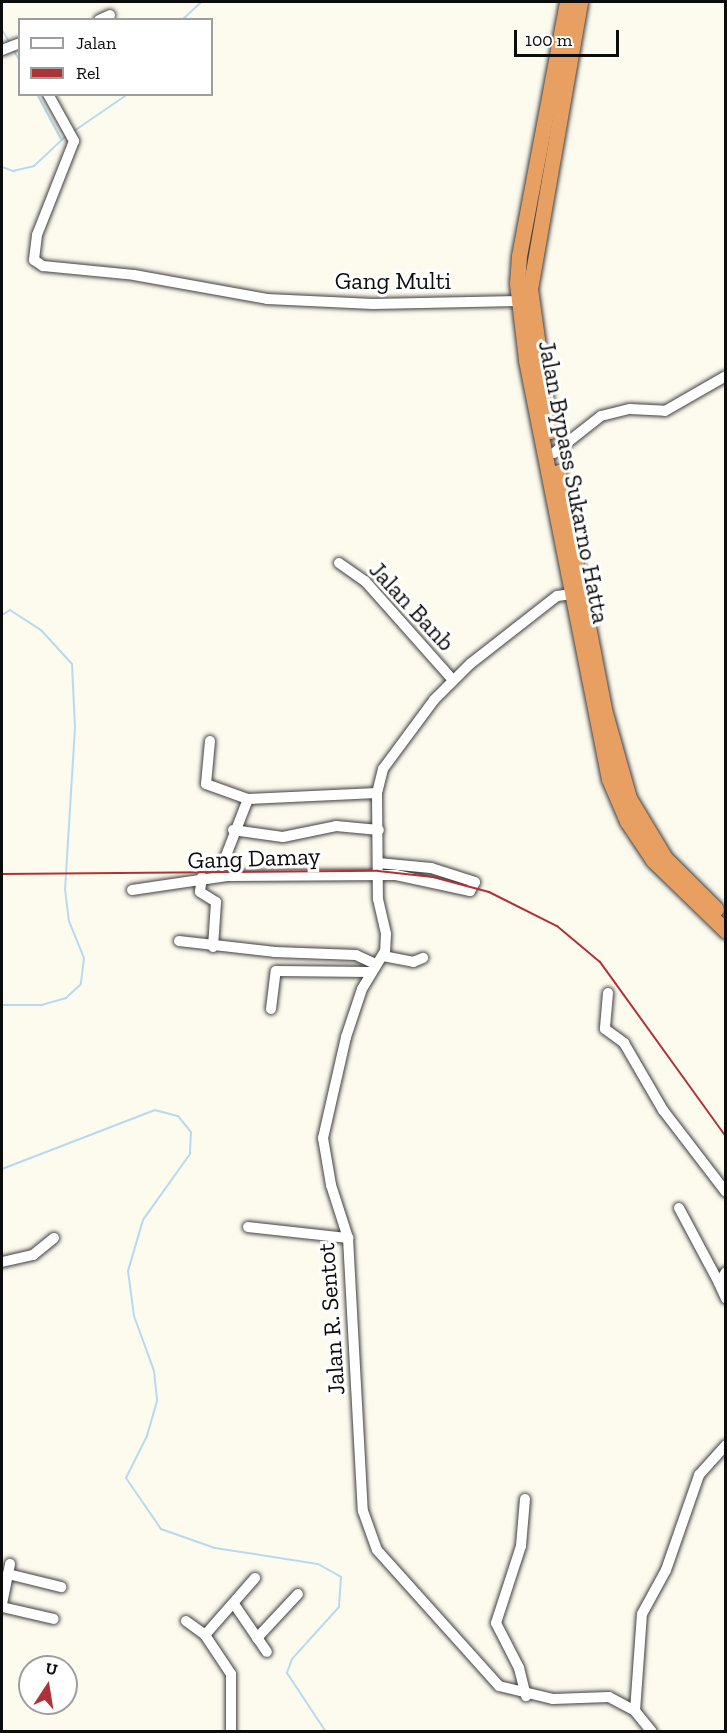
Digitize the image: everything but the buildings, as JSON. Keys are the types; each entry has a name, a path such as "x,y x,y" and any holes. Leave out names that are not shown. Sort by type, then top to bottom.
{"highway":[{"name":"Jalan Bypass Sukarno Hatta","path":"567,2 530,289 599,739 618,803 653,860 726,931"},
{"name":"Jalan Bypass Sukarno Hatta","path":"580,2 554,102 519,256 519,301 576,593 617,764 629,798 665,858 726,917"}],"street":[{"path":"103,18 110,15"},
{"name":"Gang Multi","path":"49,96 66,122 74,141 37,235 34,260 62,271 134,275 267,300 373,304 519,301"},
{"path":"554,453 600,416 630,409 665,411 726,376"},
{"name":"Jalan Banb","path":"339,563 365,581 453,680"},
{"name":"Jalan R. Sentot","path":"576,593 553,599 453,680 392,754 377,793 380,918 386,934 329,1094 323,1137 331,1185 348,1239 368,1528 387,1564 491,1680 510,1693 526,1696 597,1695 635,1711 652,1731"},
{"path":"210,741 206,784 248,799 377,793"},
{"path":"222,866 233,830 248,799"},
{"path":"233,830 283,837 336,826 379,830"},
{"name":"Gang Damay","path":"132,890 202,877 378,875 465,890 473,888 474,880 431,868 378,863"},
{"path":"202,877 200,892 216,902 213,947"},
{"path":"179,941 213,947 356,955 376,964"},
{"path":"271,1009 276,971 413,962 423,958"},
{"path":"608,993 605,1029 624,1044 663,1110 726,1192"},
{"path":"679,1208 726,1299"},
{"path":"248,1227 348,1239"},
{"path":"2,1262 33,1255 54,1238"},
{"path":"719,1283 726,1272"},
{"path":"635,1711 642,1614 666,1570 699,1475 726,1445"},
{"path":"525,1499 521,1546 496,1623 519,1668 526,1696"},
{"path":"54,1619 2,1605 9,1569 61,1587"},
{"path":"205,1635 255,1578"},
{"path":"257,1638 298,1594"},
{"path":"234,1604 267,1652"},
{"path":"186,1621 205,1635 231,1674 231,1731"}],"waterway":[{"path":"184,18 201,2"},
{"path":"2,30 10,43"},
{"path":"14,51 18,58"},
{"path":"38,96 61,139"},
{"path":"74,131 125,96"},
{"path":"2,167 13,171 34,166 66,136"},
{"path":"2,615 10,610 41,630 72,664 75,727 65,889 69,921 84,958 81,984 66,998 42,1005 2,1005"},
{"path":"2,1169 155,1110 178,1116 191,1132 190,1154 143,1220 128,1271 134,1316 154,1371 157,1401 147,1436 126,1478 161,1529 215,1548 318,1564 341,1577 339,1607 292,1659 287,1673 326,1732"}],"railway":[{"path":"2,874 378,871 433,877 489,892 557,926 600,962 726,1137"}]}
